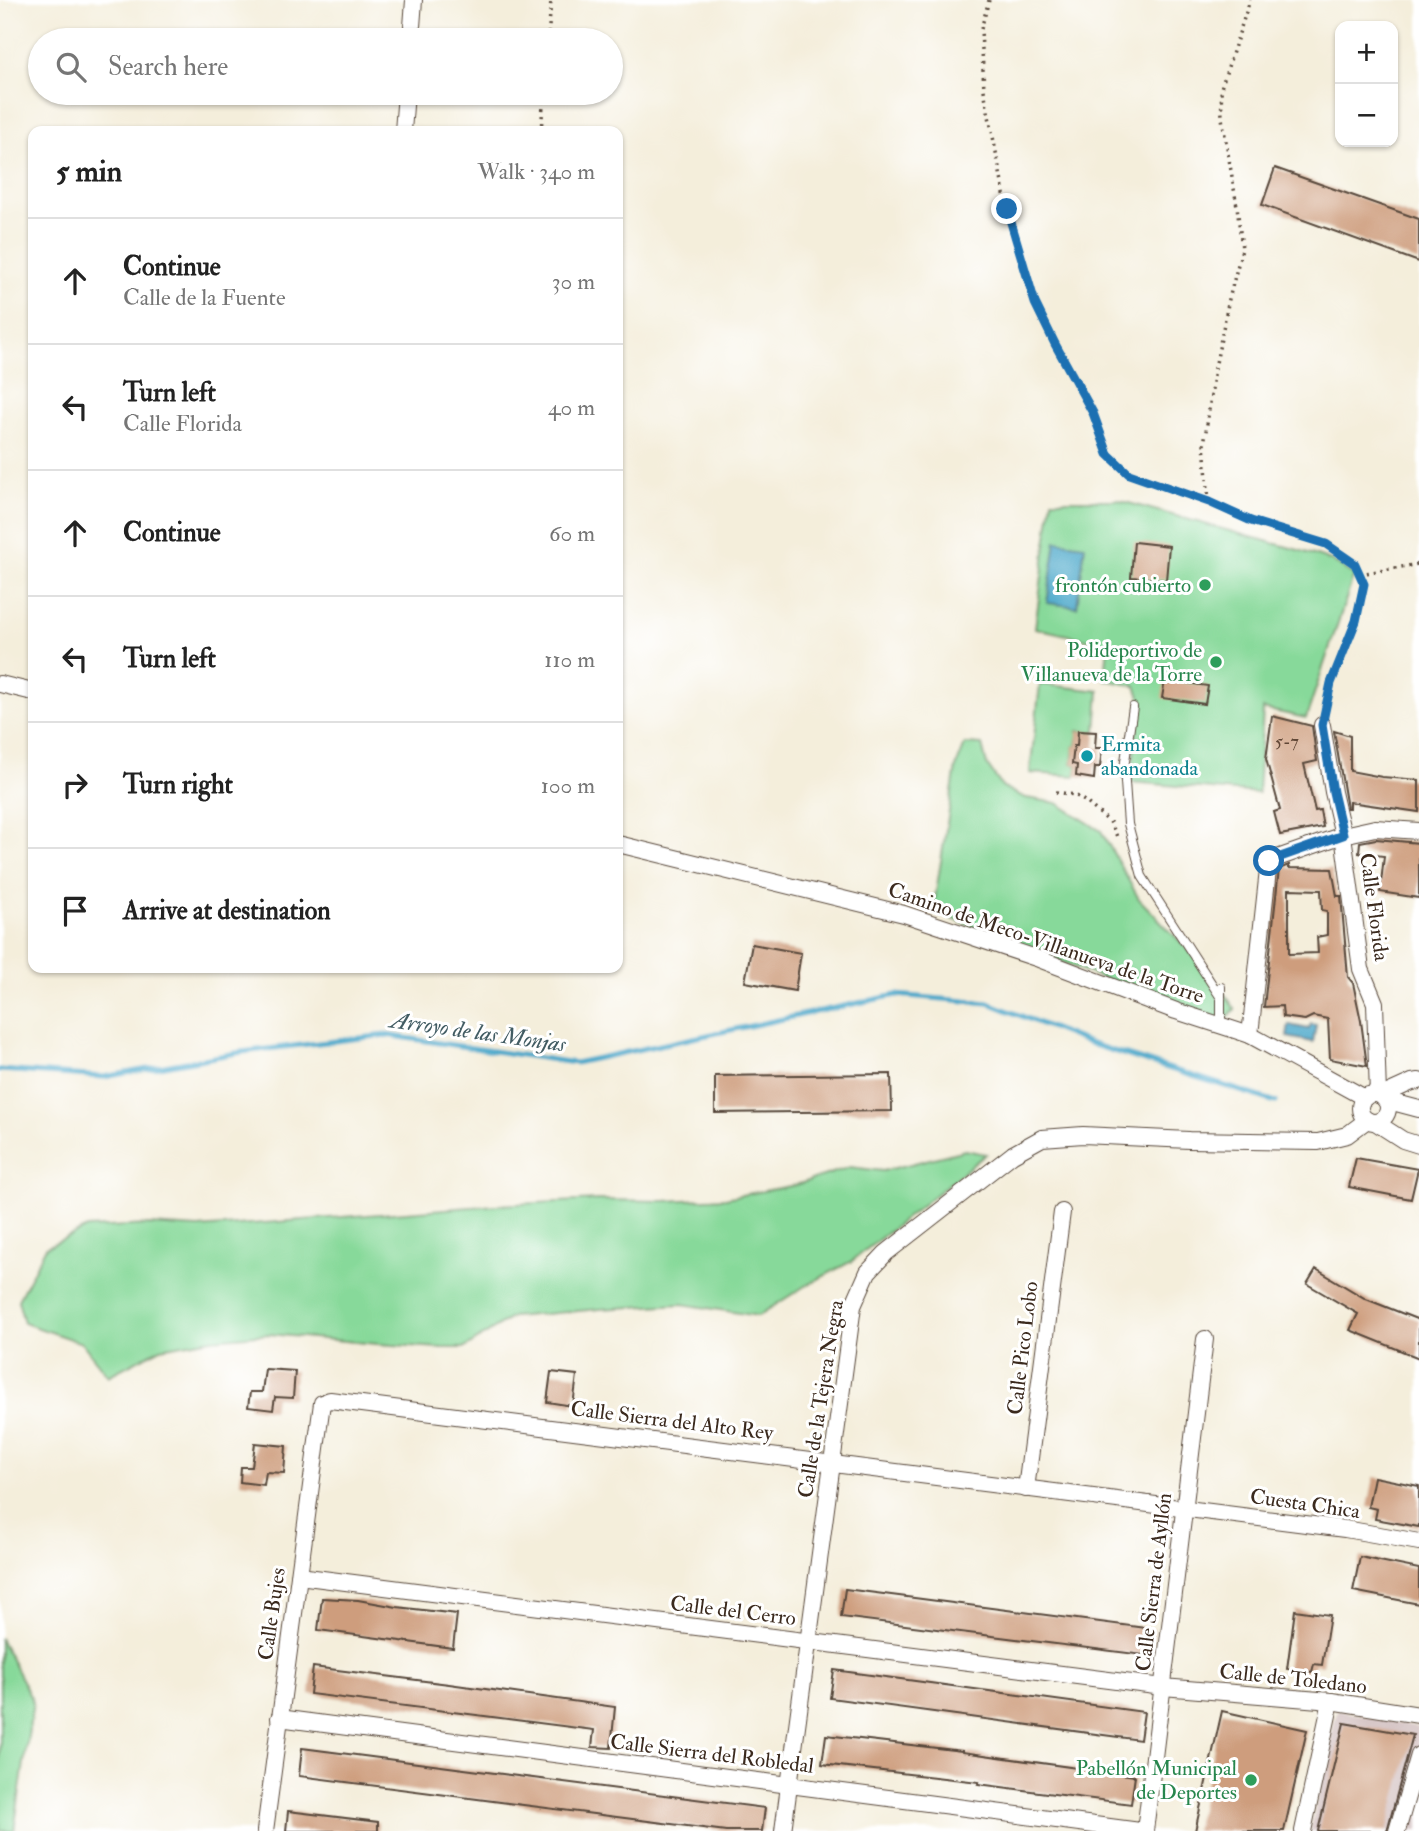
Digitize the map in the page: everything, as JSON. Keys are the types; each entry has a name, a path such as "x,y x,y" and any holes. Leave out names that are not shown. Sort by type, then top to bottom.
{"street":[{"path":"412,28 414,0"},
{"path":"403,126 405,105"},
{"path":"0,684 28,691"},
{"name":"Calle Florida","path":"1322,725 1343,835 1361,969 1375,1003 1377,1097"},
{"path":"1250,1035 1269,861 1343,835 1375,828 1419,831"},
{"name":"Camino de Meco-Villanueva de la Torre","path":"623,845 904,914 1250,1035 1377,1097 1419,1109"},
{"path":"1419,1081 1361,1104 1360,1110 1363,1117 1403,1140 1419,1145"},
{"path":"1371,1121 1381,1121 1388,1107 1377,1097"},
{"name":"Calle de la Tejera Negra","path":"783,1831 853,1306 868,1272 886,1253 1013,1154 1042,1138 1083,1135 1318,1142 1347,1135 1371,1121"},
{"name":"Calle Pico Lobo","path":"1026,1489 1062,1212"},
{"name":"Calle Sierra de Ayllón","path":"1142,1831 1163,1687 1205,1339"},
{"name":"Calle Sierra del Alto Rey","path":"322,1403 337,1400 1184,1509"},
{"name":"Calle Bujes","path":"265,1831 322,1403"},
{"name":"Cuesta Chica","path":"1184,1509 1419,1542"},
{"name":"Calle del Cerro","path":"299,1576 1163,1687"},
{"name":"Calle de Toledano","path":"1163,1687 1331,1701 1419,1715"},
{"path":"1303,1831 1331,1701"},
{"name":"Calle Sierra del Robledal","path":"279,1718 1142,1831"},
{"path":"1397,1831 1419,1755"}],"lane":[{"path":"1133,707 1124,768 1128,824 1142,876 1221,998"},
{"path":"1221,988 1221,1025"}],"path":[{"path":"549,28 551,0"},
{"path":"989,0 981,29 984,90 1007,209 1035,303 1093,413 1108,454 1129,474 1209,502 1251,521 1326,544 1355,564 1360,574 1364,584 1356,621 1331,683 1322,725"},
{"path":"1209,502 1204,445 1215,368 1242,249 1222,118 1221,88 1250,0"},
{"path":"541,126 543,105"},
{"path":"1360,574 1419,564"},
{"path":"1056,792 1075,795 1086,802 1111,823 1122,847"}],"shaded area":[{"path":"1337,1710 1419,1727 1419,1831 1310,1831"}],"green space":[{"name":"Polideportivo de Villanueva de la Torre","path":"1052,500 1118,500 1302,551 1331,561 1354,575 1306,718 1263,709 1258,793 1131,782 1140,697 1136,686 1105,680 1108,644 1035,628"},
{"path":"1040,684 1099,691 1096,732 1078,731 1072,763 1077,765 1076,776 1030,773"},
{"path":"965,744 982,745 987,765 1003,788 1026,798 1057,803 1101,831 1139,899 1206,968 1235,1009 1221,1025 933,911 956,767"},
{"path":"965,1150 986,1154 852,1261 805,1286 758,1316 682,1304 512,1317 465,1348 377,1344 269,1334 212,1339 161,1348 108,1376 82,1343 24,1323 18,1300 46,1247 87,1228 150,1225 198,1228 497,1205 725,1198 796,1185 850,1167 883,1171"},
{"path":"0,1638 33,1702 14,1831 0,1831"}],"water":[{"path":"1056,541 1085,545 1077,607 1047,603"},
{"path":"1311,1024 1316,1025 1313,1042 1287,1037 1289,1025 1309,1029"}],"building":[{"path":"1275,168 1419,219 1419,262 1262,205"},
{"path":"1134,542 1169,546 1166,580 1131,577"},
{"path":"1165,680 1208,686 1205,704 1162,698"},
{"path":"1272,716 1312,726 1317,761 1304,764 1315,811 1320,810 1323,827 1280,835 1274,812 1280,810 1266,759"},
{"name":"Ermita abandonada","path":"1078,731 1096,732 1095,748 1102,748 1100,767 1095,767 1094,779 1076,776 1077,765 1072,764"},
{"path":"1334,731 1350,736 1350,771 1419,780 1419,812 1349,802 1347,808"},
{"path":"1376,839 1419,843 1419,898 1380,892 1384,856 1359,853 1360,842"},
{"path":"1289,865 1289,868 1332,869 1337,896 1341,896 1348,977 1353,983 1367,1066 1330,1059 1328,1019 1313,1016 1305,1020 1283,1017 1282,1006 1264,1007 1279,869","holes":["1289,889 1321,890 1322,910 1327,911 1327,935 1317,937 1318,953 1289,954"]},
{"path":"752,944 801,953 795,991 745,982"},
{"path":"891,1074 892,1111 715,1113 715,1076"},
{"path":"1356,1158 1418,1169 1411,1199 1349,1187"},
{"path":"1316,1269 1366,1299 1419,1320 1419,1358 1350,1330 1358,1314 1307,1284"},
{"path":"265,1369 295,1371 293,1398 275,1397 273,1410 248,1407 250,1392 262,1392"},
{"path":"551,1372 577,1375 573,1406 547,1402"},
{"path":"255,1443 286,1446 284,1473 266,1472 264,1485 240,1482 241,1467 252,1467"},
{"path":"1374,1477 1419,1486 1419,1527 1375,1519 1377,1509 1368,1507"},
{"path":"1360,1557 1419,1569 1419,1604 1353,1591"},
{"path":"845,1589 1154,1629 1151,1656 841,1617"},
{"path":"322,1598 358,1600 457,1614 453,1648 318,1630"},
{"path":"1295,1610 1330,1615 1322,1665 1314,1664 1312,1672 1287,1669"},
{"path":"313,1667 615,1707 611,1748 592,1747 594,1730 310,1694"},
{"path":"834,1670 1144,1712 1140,1740 830,1698"},
{"name":"Pabellón Municipal de Deportes","path":"1222,1711 1307,1730 1284,1831 1195,1831"},
{"path":"1344,1723 1413,1735 1387,1831 1318,1831"},
{"path":"826,1735 1135,1776 1131,1804 978,1784 979,1782 822,1764"},
{"path":"302,1748 765,1808 762,1831 726,1831 299,1776"},
{"path":"288,1811 378,1822 378,1831 286,1831"}],"waterway":[{"name":"Arroyo de las Monjas","path":"0,1070 104,1077 242,1052 386,1035 575,1063 896,995 989,1003 1094,1045 1276,1102"}],"place":[{"name":"frontón cubierto","path":"1205,585"},
{"name":"Polideportivo de Villanueva de la Torre","path":"1216,662"},
{"name":"Ermita abandonada","path":"1087,756"},
{"name":"Pabellón Municipal de Deportes","path":"1251,1780"}],"route":[{"path":"1007,209 1035,303 1093,413 1108,454 1129,474 1209,502 1251,521 1326,544 1355,564 1364,584 1356,621 1331,683 1322,725 1343,835 1269,861"}]}
